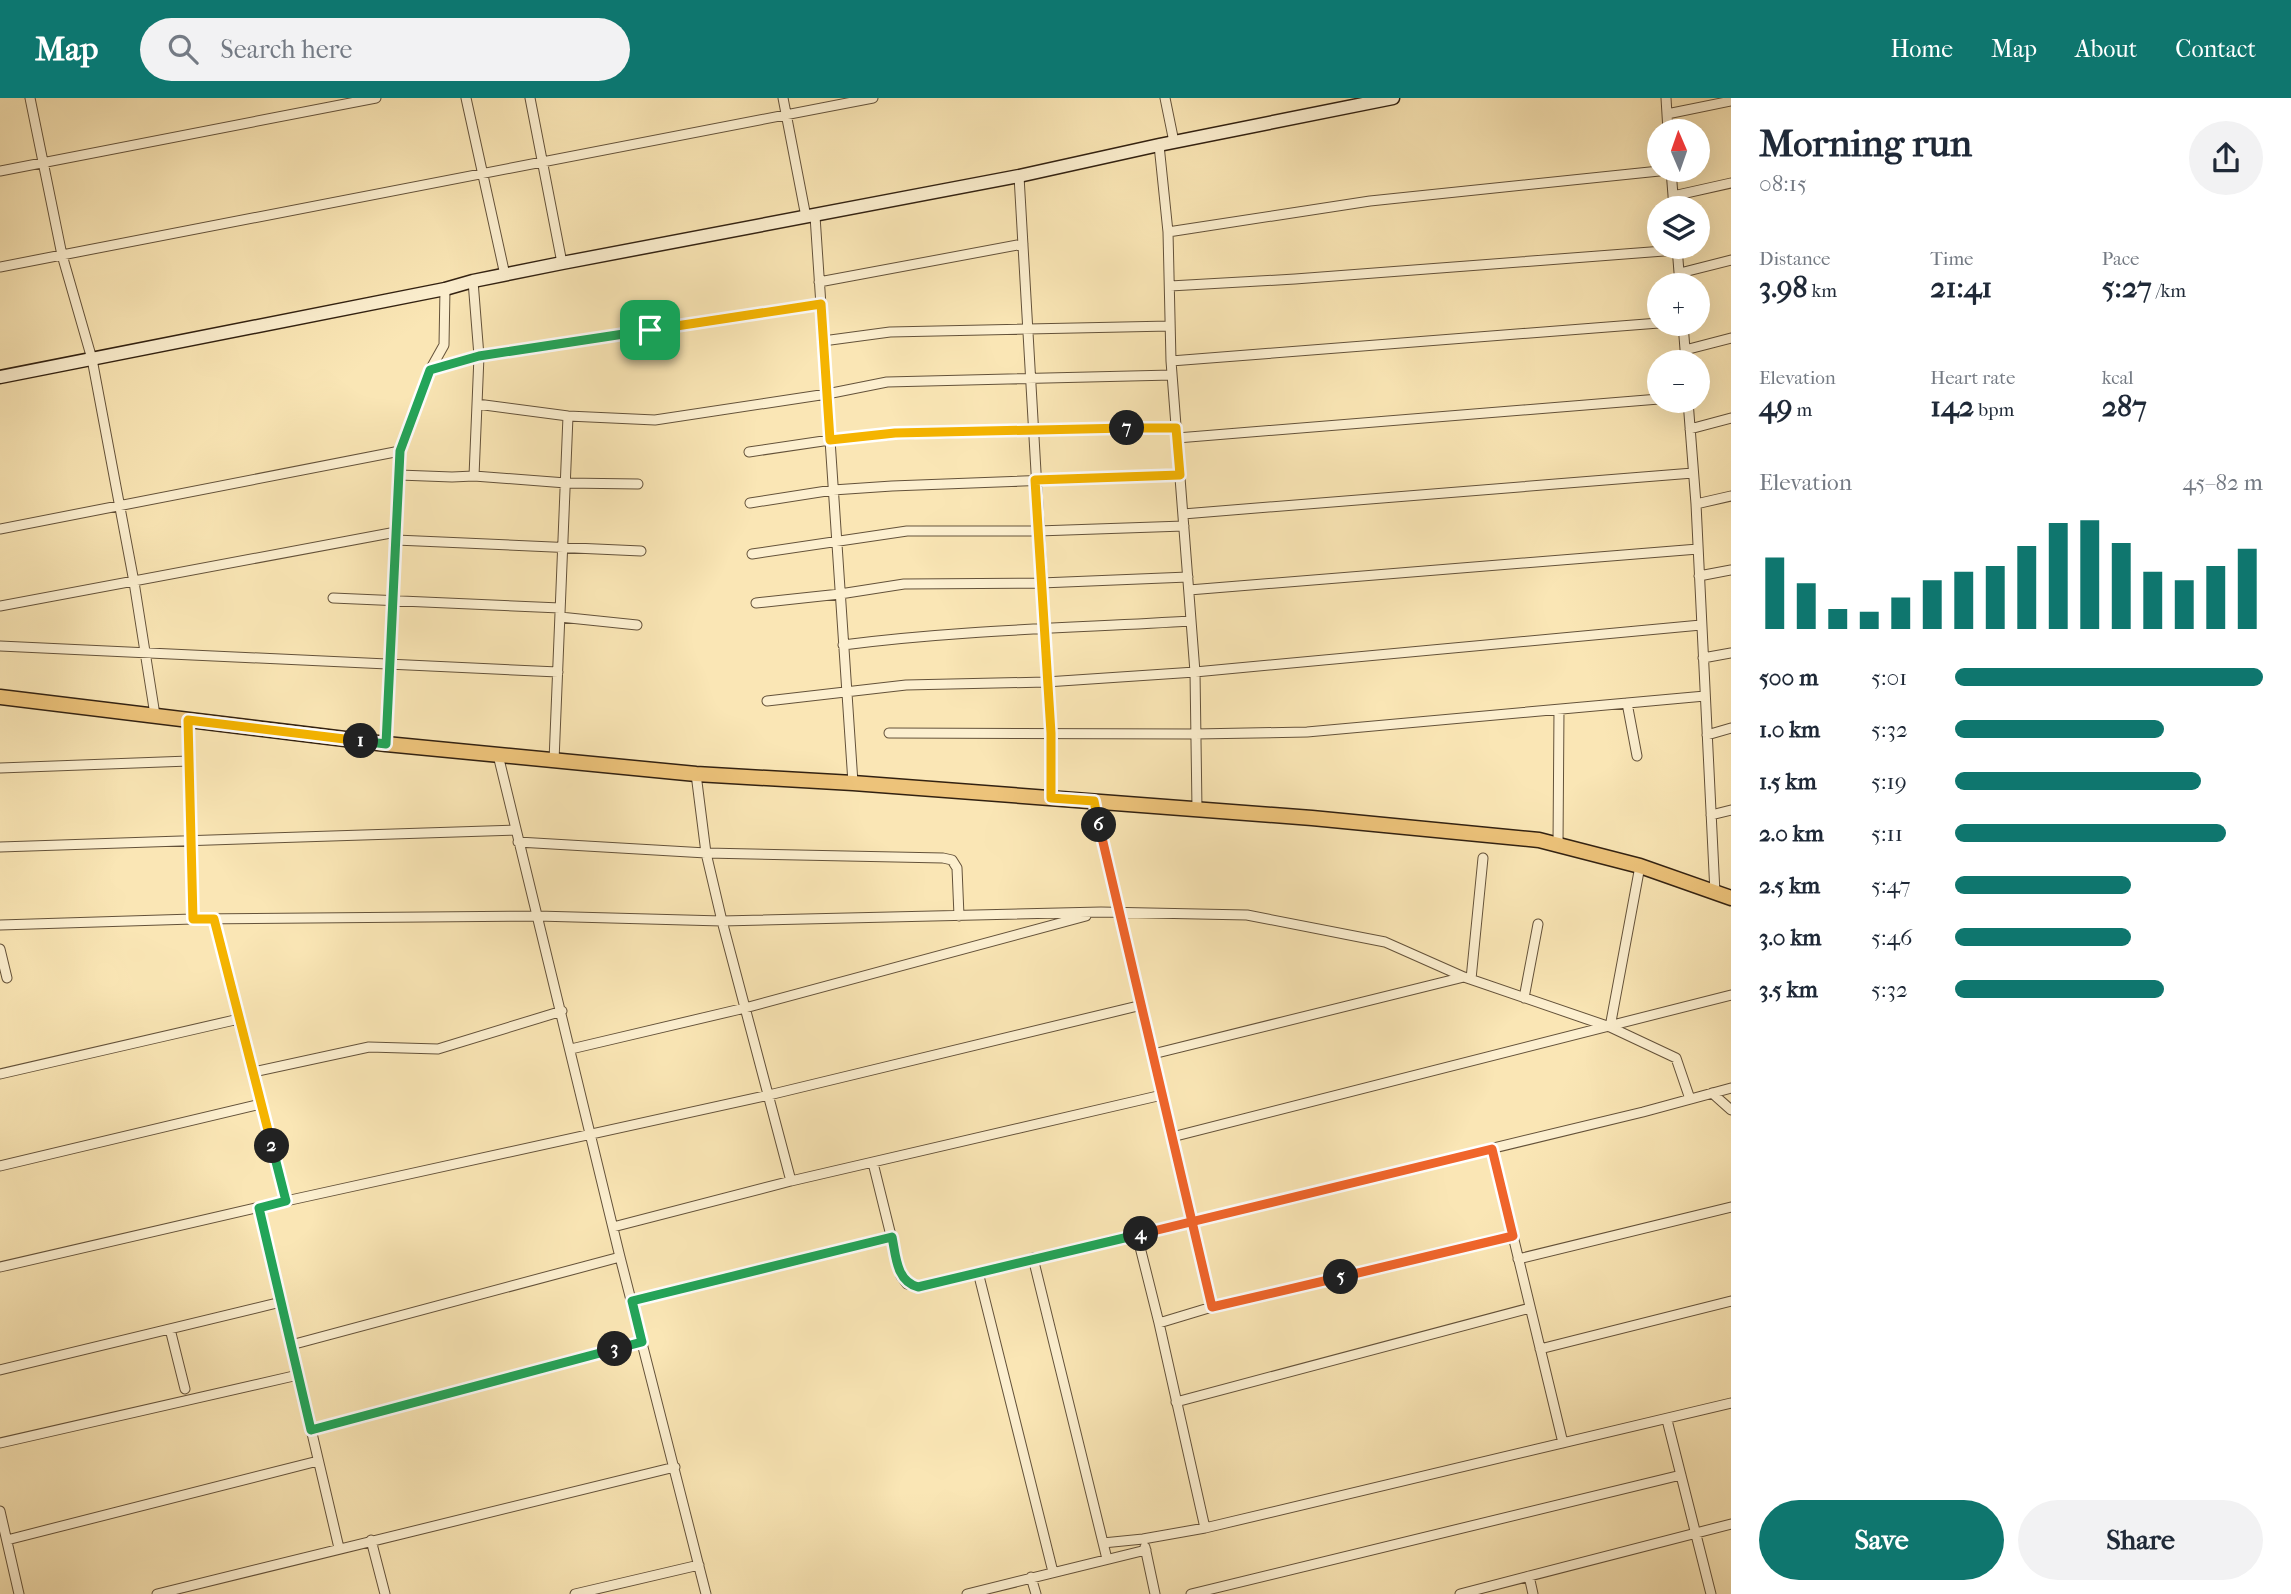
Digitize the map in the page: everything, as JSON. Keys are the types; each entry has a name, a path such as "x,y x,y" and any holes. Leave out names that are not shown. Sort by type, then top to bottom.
{"main road":[{"path":"0,697 386,744 554,761 696,774 1197,809 1539,840 1640,866 1731,898"}],"street":[{"path":"30,98 62,255 92,359 134,582 155,715"},
{"path":"0,171 376,98"},
{"path":"466,98 505,275"},
{"path":"530,98 562,263"},
{"path":"783,98 810,216 819,282 853,783"},
{"path":"0,267 873,98"},
{"path":"1165,98 1174,142"},
{"path":"0,377 445,289 562,263 1019,176 1393,98"},
{"path":"1666,98 1667,119"},
{"path":"1667,114 1731,101"},
{"path":"1159,145 1168,232 1171,361 1195,672 1197,809"},
{"path":"1168,232 1370,201 1647,172"},
{"path":"1019,176 1051,733 1051,798"},
{"path":"1677,196 1731,183"},
{"path":"819,282 1023,244"},
{"path":"1170,286 1308,278 1647,250"},
{"path":"1678,259 1679,273 1731,260"},
{"path":"473,281 479,356 474,476"},
{"path":"386,744 400,451 430,370 444,345 445,289"},
{"path":"430,370 479,356 821,304"},
{"path":"1171,361 1647,324"},
{"path":"823,341 890,332 1171,326"},
{"path":"1684,336 1685,350 1731,338"},
{"path":"477,404 568,416 655,420 827,394 887,382 1172,375"},
{"path":"1177,439 1647,400"},
{"path":"1689,413 1696,504 1715,893"},
{"path":"554,761 568,416"},
{"path":"1690,429 1731,418"},
{"path":"749,452 895,433 1176,428"},
{"path":"0,529 400,451"},
{"path":"1183,514 1693,473"},
{"path":"399,475 638,484"},
{"path":"750,503 833,490 1180,475"},
{"path":"1696,504 1731,496"},
{"path":"752,554 907,531 1038,531 1184,526"},
{"path":"0,606 396,536 641,551"},
{"path":"1189,590 1698,549"},
{"path":"1699,576 1731,570"},
{"path":"756,603 904,584 1041,583 1188,577"},
{"path":"333,597 560,613 637,625"},
{"path":"844,645 924,635 1191,621"},
{"path":"767,701 906,685 1046,682 1195,672 1701,625"},
{"path":"0,646 558,671"},
{"path":"1703,658 1731,653"},
{"path":"889,733 1307,732 1705,696"},
{"path":"1627,703 1637,756"},
{"path":"1558,845 1559,710"},
{"path":"188,720 193,919"},
{"path":"1707,735 1731,728"},
{"path":"498,755 620,1256 706,1594"},
{"path":"0,768 189,761"},
{"path":"696,774 706,853 791,1181"},
{"path":"1094,801 1212,1307"},
{"path":"1711,815 1731,810"},
{"path":"0,847 515,830"},
{"path":"518,842 706,853 943,858 952,860 957,868 959,916"},
{"path":"1468,978 1483,859"},
{"path":"1610,1027 1640,866"},
{"path":"571,1049 745,1007 1101,912"},
{"path":"0,925 193,919 537,916 722,921 1101,912 1247,915 1385,942 1468,978 1610,1027 1676,1058 1690,1099"},
{"path":"214,919 286,1201"},
{"path":"1524,998 1538,924"},
{"path":"0,949 7,978"},
{"path":"1153,1054 1468,978"},
{"path":"1172,1137 1731,995"},
{"path":"0,1267 769,1095 1142,1005"},
{"path":"253,1072 369,1047 438,1049 562,1012"},
{"path":"0,1074 239,1019"},
{"path":"873,1163 901,1276 907,1284 918,1287 1492,1149 1731,1088"},
{"path":"1712,1093 1731,1110"},
{"path":"613,1227 791,1181 1162,1095"},
{"path":"0,1166 261,1104"},
{"path":"1492,1149 1563,1443"},
{"path":"1518,1259 1731,1206"},
{"path":"259,1208 339,1548"},
{"path":"1137,1235 1205,1528"},
{"path":"1159,1323 1212,1307 1513,1236"},
{"path":"632,1301 892,1237"},
{"path":"291,1345 620,1256"},
{"path":"1033,1258 1107,1559"},
{"path":"978,1272 1053,1572"},
{"path":"1540,1349 1731,1301"},
{"path":"0,1370 281,1302"},
{"path":"1175,1402 1530,1308"},
{"path":"170,1329 185,1389"},
{"path":"311,1430 642,1342"},
{"path":"0,1443 298,1375"},
{"path":"1103,1543 1205,1528 1731,1405"},
{"path":"1667,1420 1711,1594"},
{"path":"7,1540 318,1461"},
{"path":"157,1594 675,1467"},
{"path":"1191,1594 1681,1475"},
{"path":"0,1511 19,1594"},
{"path":"1460,1594 1731,1524"},
{"path":"1143,1539 1155,1594"},
{"path":"371,1540 385,1594"},
{"path":"967,1594 988,1592 1031,1577 1146,1550"},
{"path":"575,1594 699,1565"},
{"path":"1529,1576 1533,1594"},
{"path":"1031,1577 1036,1594"}],"route":[{"path":"650,330 479,356 430,370 400,451 386,744 188,720 193,919 214,919 286,1201 259,1208 311,1430 642,1342 632,1301 892,1237 901,1276 907,1284 918,1287 1033,1258 1137,1235 1192,1221 1492,1149 1513,1236 1212,1307 1192,1221 1172,1137 1142,1005 1094,801 1051,798 1051,733 1035,480 1180,475 1176,428 895,433 830,440 821,304 650,330"}]}
